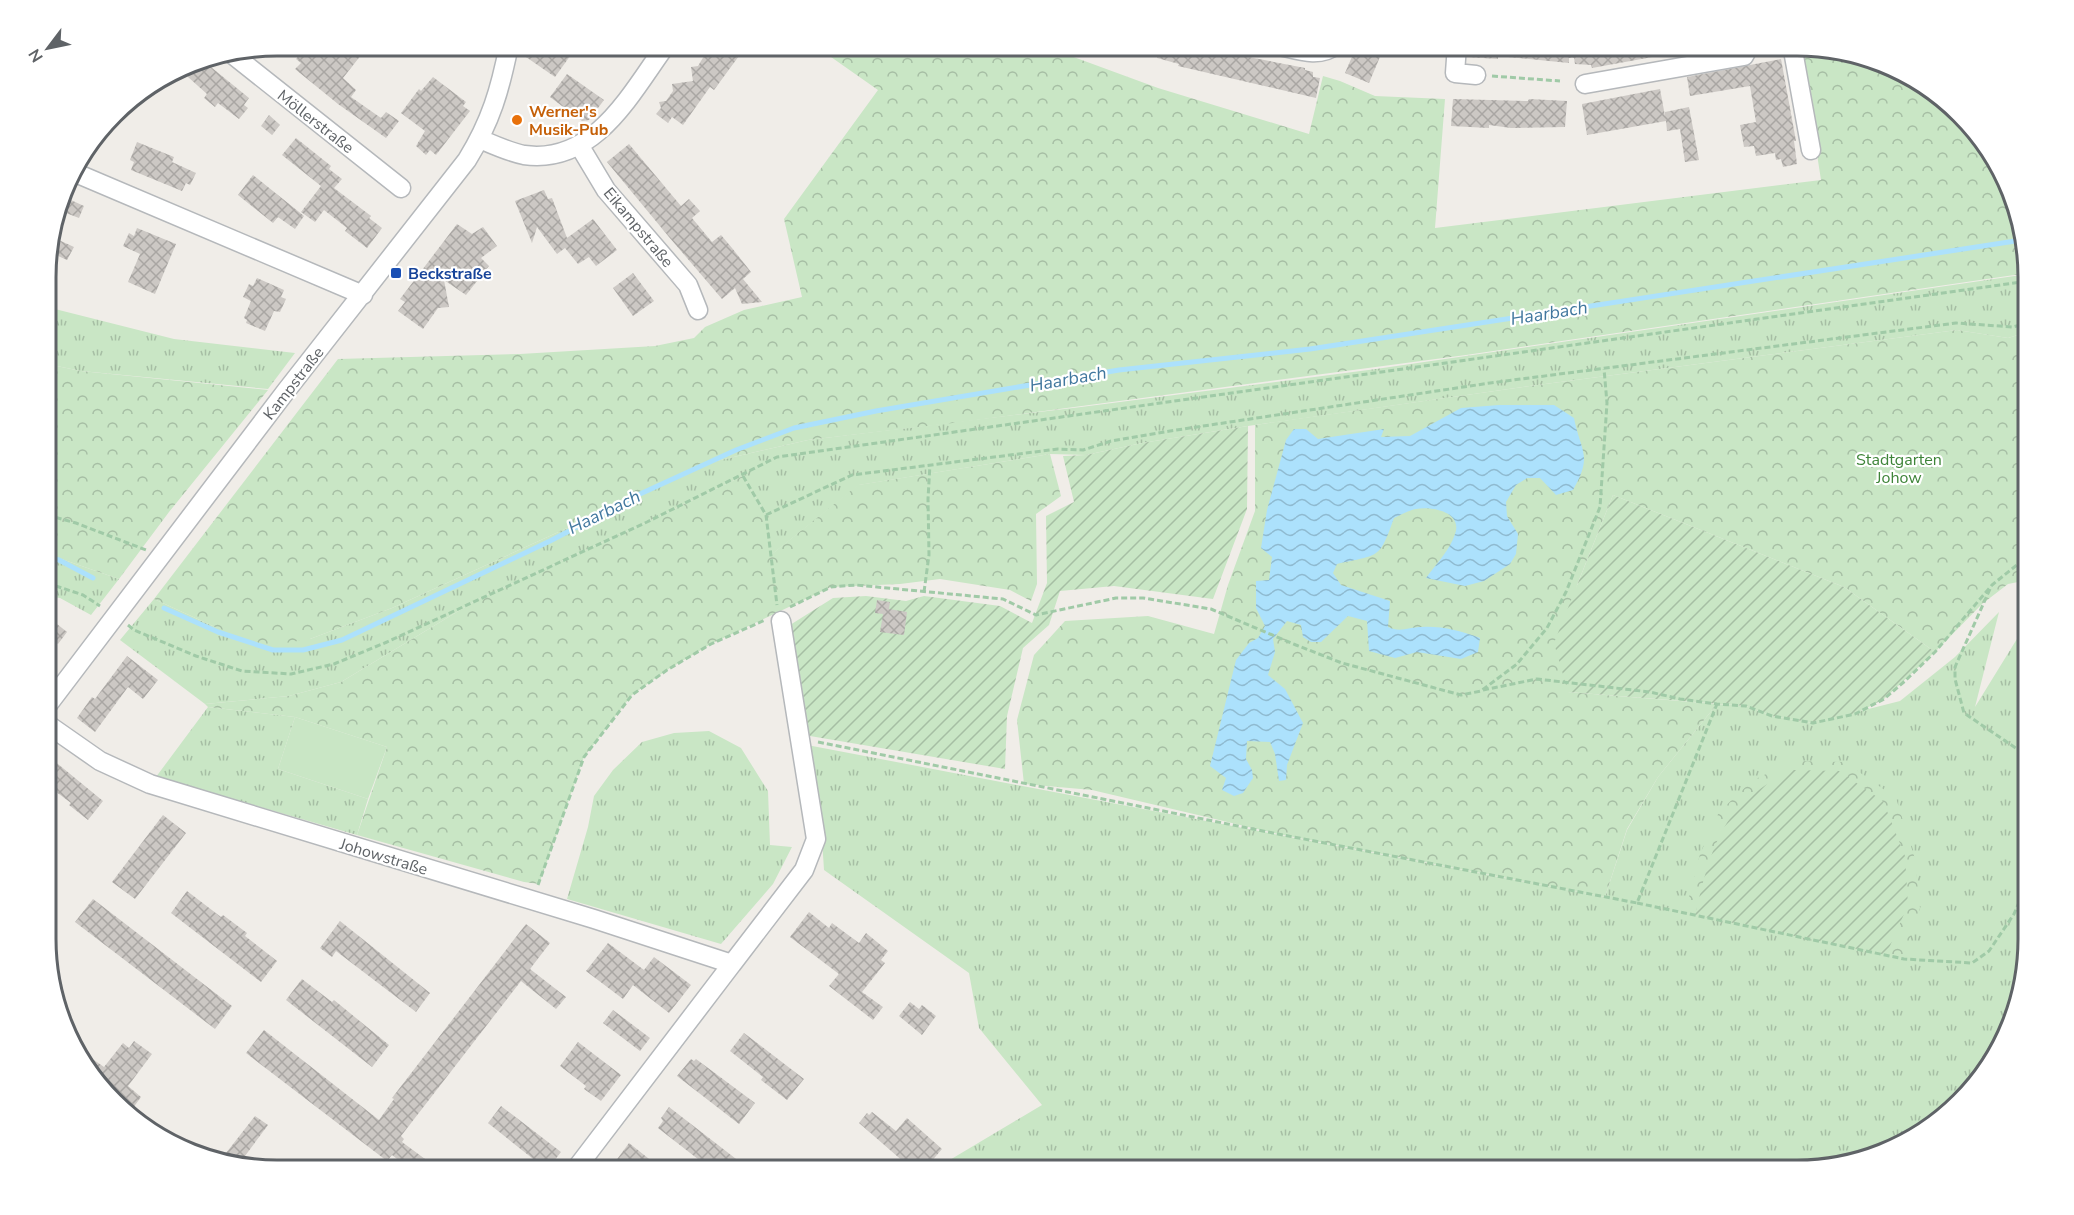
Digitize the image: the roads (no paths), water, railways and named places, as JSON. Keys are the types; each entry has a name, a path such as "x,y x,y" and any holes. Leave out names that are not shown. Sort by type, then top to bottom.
{"street":[{"name":"Kampstraße","path":"56,694 286,391 467,160 480,139 493,110 506,56"},
{"path":"480,139 523,155 549,155 579,145 610,122 658,56"},
{"path":"1456,56 1455,74 1476,75"},
{"path":"1585,84 1744,56"},
{"path":"1794,56 1811,150"},
{"name":"Möllerstraße","path":"238,59 401,188"},
{"name":"Eikampstraße","path":"579,145 606,190 688,285 698,310"},
{"path":"80,175 363,295"},
{"path":"583,1160 804,870 816,839 802,738 780,617"},
{"name":"Johowstraße","path":"56,730 100,761 150,784 732,964"}],"water":[{"path":"1554,405 1574,418 1584,454 1583,469 1573,490 1556,495 1540,478 1527,478 1516,485 1506,502 1507,516 1518,534 1516,554 1510,564 1484,581 1465,586 1426,578 1450,546 1456,526 1455,520 1444,512 1423,508 1411,510 1394,518 1385,542 1376,553 1337,564 1333,573 1341,585 1390,601 1388,627 1401,630 1437,627 1459,631 1480,638 1478,652 1461,659 1417,652 1395,658 1369,651 1367,621 1348,616 1321,642 1311,642 1303,637 1301,625 1287,621 1273,639 1275,652 1268,675 1285,689 1303,723 1287,765 1286,780 1279,781 1275,754 1270,742 1247,741 1246,759 1252,770 1253,778 1243,793 1234,796 1222,790 1226,778 1210,766 1236,660 1249,643 1258,638 1265,626 1256,608 1256,581 1269,580 1272,557 1261,548 1267,510 1286,440 1294,429 1306,429 1318,439 1384,429 1381,437 1410,436 1461,408"}],"waterway":[{"name":"Haarbach","path":"164,608 218,632 273,650 303,650 342,640 550,541 640,494 736,450 794,428 876,411 1119,370 1310,349 2016,241"},
{"path":"56,559 93,578"}],"place":[{"name":"Werner's Musik-Pub","path":"517,120"},
{"name":"Beckstraße","path":"396,273"}],"park label":[{"name":"Stadtgarten Johow","path":"1899,468"}]}
